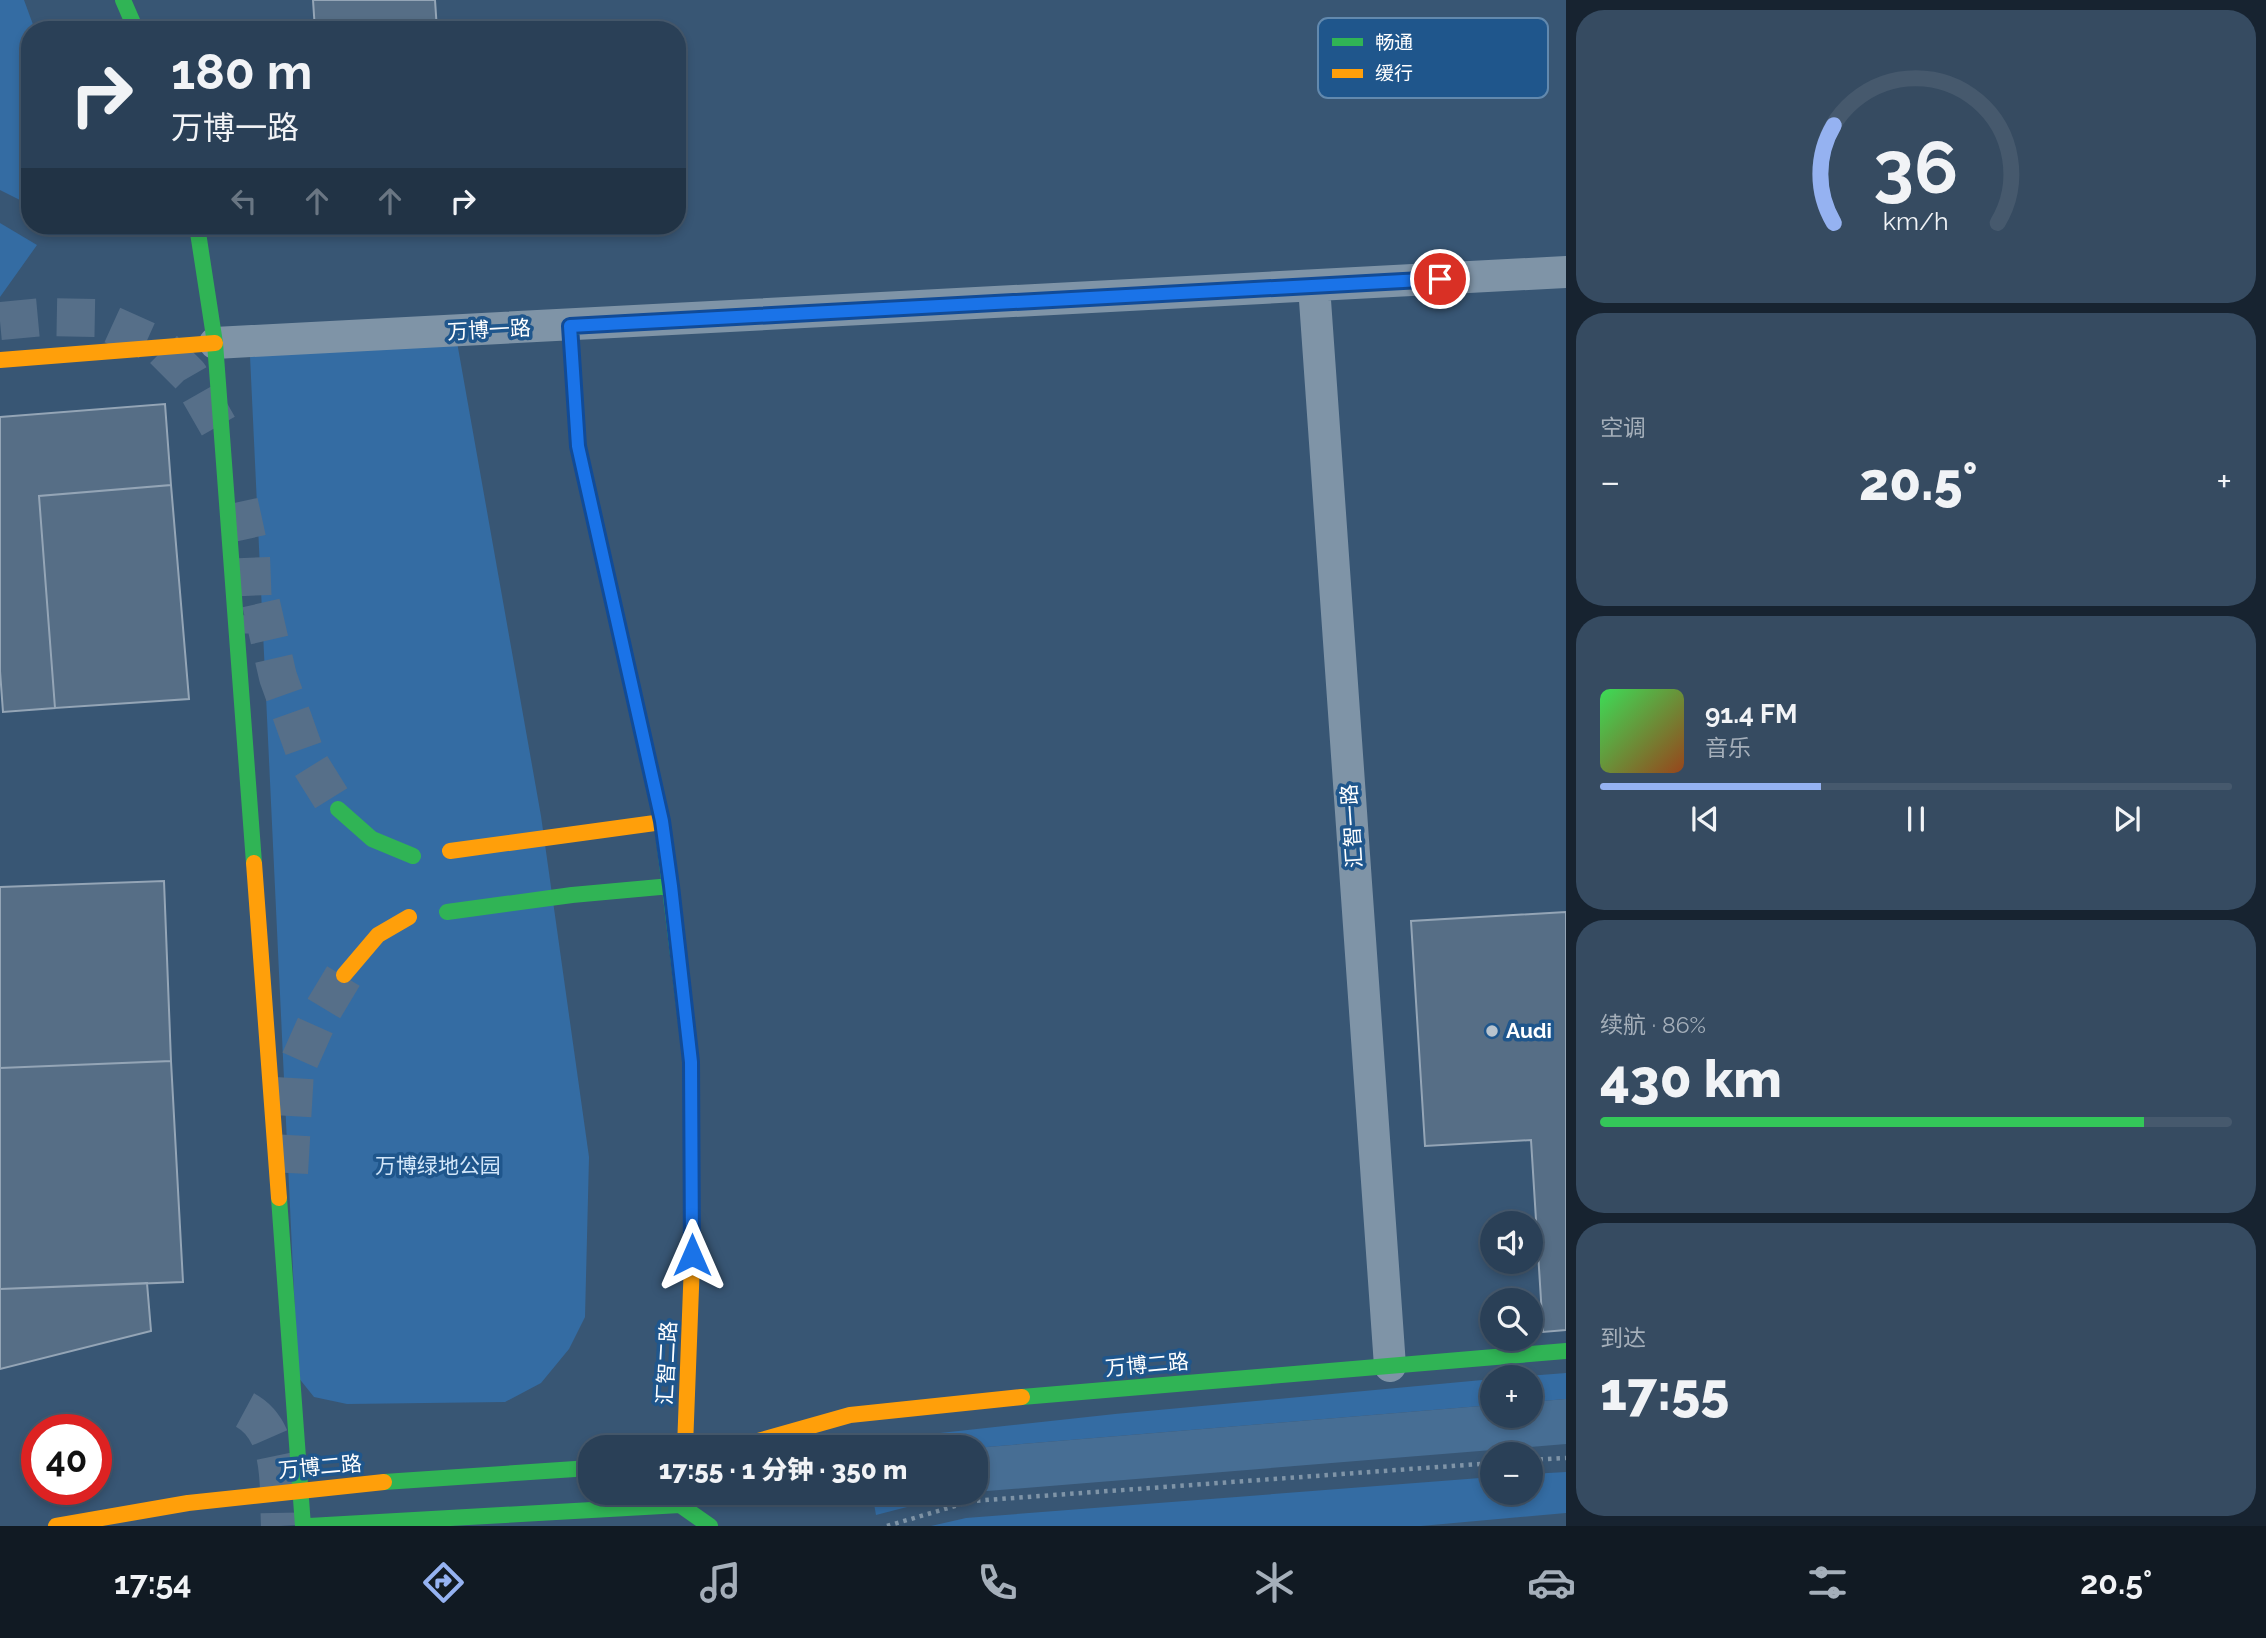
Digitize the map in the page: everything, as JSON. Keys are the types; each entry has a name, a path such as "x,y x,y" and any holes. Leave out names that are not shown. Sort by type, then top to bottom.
{"street":[{"path":"123,0 132,21"},
{"path":"198,235 215,343 303,1526"},
{"name":"万博一路","path":"0,360 215,343 1566,272"},
{"name":"汇智一路","path":"1314,286 1390,1366"},
{"name":"汇智二路","path":"570,326 578,446 662,821 691,1062 692,1282 686,1435"},
{"path":"338,809 372,839 413,856"},
{"path":"450,851 662,821"},
{"path":"447,912 572,895 671,886"},
{"path":"344,975 378,935 409,917"},
{"name":"万博二路","path":"779,1435 850,1415 938,1404 1566,1351"},
{"name":"万博二路","path":"56,1526 123,1511 300,1488 578,1469"},
{"path":"309,1526 598,1505"},
{"path":"680,1526 681,1505"},
{"path":"687,1505 710,1526"}],"path":[{"path":"1543,1459 1566,1458"},
{"path":"887,1526 972,1501 1480,1464"}],"green space":[{"path":"0,0 24,0 32,21 21,21 21,200 0,190"},
{"path":"0,223 37,245 0,297"},
{"name":"万博绿地公园","path":"457,342 541,816 589,1157 585,1317 569,1349 541,1383 505,1402 347,1404 314,1397 298,1377 250,356"},
{"path":"1566,1373 1566,1399 1543,1401 1543,1375"},
{"path":"1480,1380 1480,1406 988,1447 988,1435 922,1435"},
{"path":"1566,1472 1566,1513 1421,1526 931,1526 966,1518 1480,1478 1480,1505 1543,1505 1543,1473"},
{"path":"874,1505 907,1505 907,1507 876,1515"}],"shaded area":[{"path":"1566,1399 1566,1444 1543,1446 1543,1442 1480,1442 1480,1451 988,1491 988,1447 1480,1406 1480,1428 1543,1428 1543,1401"}],"building":[{"path":"313,0 435,0 436,21 314,21"},
{"path":"165,404 171,485 39,496 55,708 3,712 0,671 0,417"},
{"path":"171,485 189,699 55,708 39,496"},
{"path":"164,881 171,1061 0,1068 0,887"},
{"name":"Audi","path":"1566,912 1566,1330 1543,1332 1543,1288 1540,1288 1539,1274 1543,1274 1543,1211 1535,1211 1531,1140 1425,1146 1411,921"},
{"path":"171,1061 183,1282 0,1289 0,1068"},
{"path":"147,1283 151,1331 0,1369 0,1289"}],"tunnel":[{"path":"0,321 43,317 97,318 161,347 189,375 224,436"},
{"path":"239,502 251,557 254,633"},
{"path":"261,603 278,677 308,761 338,809"},
{"path":"289,1173 295,1071 320,1015 344,975"},
{"path":"245,1410 258,1419 273,1446 278,1478 280,1526"}],"traffic: fast":[{"path":"123,0 132,21"},
{"path":"198,235 215,343 254,863"},
{"path":"570,326 578,446 662,822 691,1063 692,1262"},
{"path":"338,809 372,839 413,856"},
{"path":"447,912 572,895 671,886"},
{"path":"279,1198 303,1526"},
{"path":"1022,1397 1566,1351"},
{"path":"384,1482 578,1469"},
{"path":"309,1526 680,1505 710,1526"}],"traffic: slow":[{"path":"0,360 215,343"},
{"path":"450,851 662,822"},
{"path":"254,863 279,1198"},
{"path":"344,975 378,935 409,917"},
{"path":"685,1435 692,1262"},
{"path":"779,1435 850,1415 1022,1397"},
{"path":"56,1526 188,1503 384,1482"}],"place":[{"name":"Audi","path":"1492,1031"}],"route":[{"path":"692,1255 691,1062 671,886 662,821 578,446 570,326 1440,279"}]}
